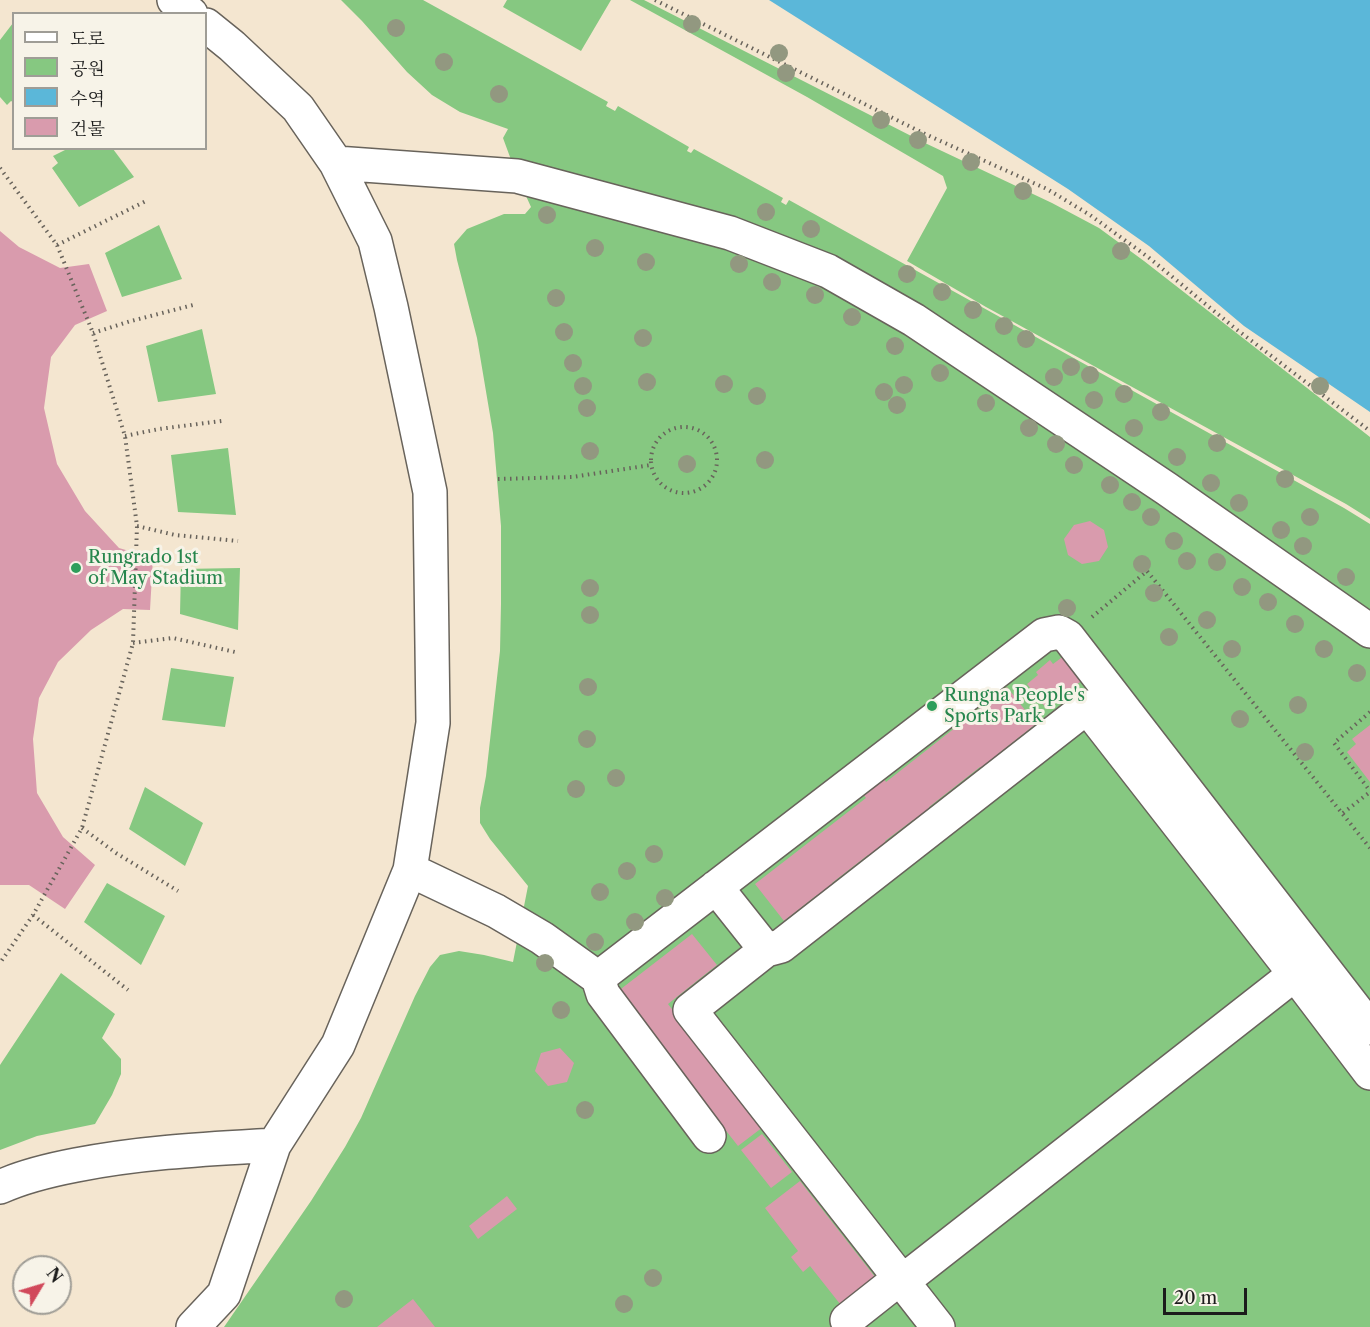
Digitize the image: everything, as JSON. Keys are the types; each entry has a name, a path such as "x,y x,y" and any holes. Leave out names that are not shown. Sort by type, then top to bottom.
{"street":[{"path":"174,0 189,12"},
{"path":"193,1327 224,1294 274,1146 338,1045 410,870 433,723 430,492 375,242 336,163 298,108 207,26"},
{"path":"336,163 516,176 730,233 828,271 915,320 1167,489 1370,631"},
{"path":"598,978 1044,635 1059,633 1068,637 1370,1028"},
{"path":"938,1327 690,1010 766,950 781,946 1087,707 1370,1073"},
{"path":"410,870 496,911 542,938 598,978 603,994 709,1136"},
{"path":"716,887 766,950"},
{"path":"847,1320 890,1286 903,1281 1295,974"},
{"path":"0,1187 47,1171 100,1160 169,1151 274,1146"}],"path":[{"path":"655,0 925,134 1047,189 1090,215 1148,257 1236,329 1370,431"},
{"path":"0,168 57,245 93,333 125,435 137,526 133,643 82,828 33,915 0,963"},
{"path":"57,245 146,201"},
{"path":"93,333 193,305"},
{"path":"125,435 222,421"},
{"path":"673,428 696,429 706,435 717,454 717,466 705,486 684,493 672,491 662,485 651,465 651,453 656,443 663,434 673,428"},
{"path":"498,479 572,477 651,465"},
{"path":"137,526 175,535 238,541"},
{"path":"1068,637 1147,571 1370,848"},
{"path":"133,643 172,638 235,652"},
{"path":"1343,813 1370,791 1334,743 1370,712"},
{"path":"82,828 116,853 178,891"},
{"path":"33,915 128,990"}],"green space":[{"name":"Rungna People's Sports Park","path":"341,0 423,0 608,102 606,106 615,111 618,106 689,147 687,151 691,153 694,149 783,198 781,202 786,205 789,200 1370,524 1370,1327 224,1327 311,1201 345,1147 361,1118 430,967 440,955 459,951 513,962 528,886 480,823 500,651 501,526 493,433 477,338 454,244 467,229 504,214 525,214 531,207 503,138 508,129 460,112 432,95 407,72"},
{"path":"507,0 611,0 581,51 503,7"},
{"path":"630,0 644,0 925,143 1052,203 1099,228 1370,437 1370,519 907,261 947,188 943,176 807,97"},
{"path":"12,24 12,102 7,105 0,97 0,40"},
{"path":"65,150 114,150 134,177 79,207 52,168 58,163 53,156"},
{"path":"159,225 182,279 122,297 105,253"},
{"path":"202,329 216,394 158,402 146,346"},
{"path":"228,448 236,515 178,512 171,455"},
{"path":"240,568 238,630 180,614 181,569"},
{"path":"171,668 234,677 225,727 162,720"},
{"path":"145,787 203,823 185,866 129,829"},
{"path":"107,883 165,916 141,965 84,922"},
{"path":"61,973 115,1014 102,1038 121,1059 121,1074 95,1124 37,1136 0,1150 0,1065"}],"water":[{"path":"769,0 1370,0 1370,412 1244,326 1149,246 1068,189"}],"building":[{"name":"Rungrado 1st of May Stadium","path":"0,231 19,247 60,268 89,264 107,311 75,325 51,357 44,408 57,464 85,511 119,548 153,558 150,610 123,609 91,630 58,662 39,698 33,739 37,793 63,837 95,865 65,909 29,885 0,885"},
{"path":"1090,521 1104,530 1108,547 1099,561 1082,564 1068,555 1064,539 1074,525"},
{"path":"1065,655 1084,679 1046,708 1027,684 1038,675 1036,672 1050,660 1053,664"},
{"path":"1007,687 1036,724 998,754 1003,761 986,774 980,767 929,807 935,815 918,827 913,820 885,841 891,849 874,862 868,855 832,883 837,891 822,902 817,895 784,921 755,884 866,798 861,792 881,775 886,782"},
{"path":"1370,725 1370,782 1347,752 1356,744 1352,739"},
{"path":"692,934 717,965 668,1004 763,1127 738,1146 617,992"},
{"path":"560,1048 574,1063 567,1082 548,1086 535,1071 541,1053"},
{"path":"762,1134 792,1172 771,1188 741,1150"},
{"path":"800,1181 879,1282 844,1309 810,1266 803,1272 791,1257 798,1251 765,1208"},
{"path":"507,1196 517,1209 478,1239 469,1226"},
{"path":"413,1299 435,1327 377,1327"}],"place":[{"name":"Rungrado 1st of May Stadium","path":"76,568"},
{"name":"Rungna People's Sports Park","path":"932,706"}]}
